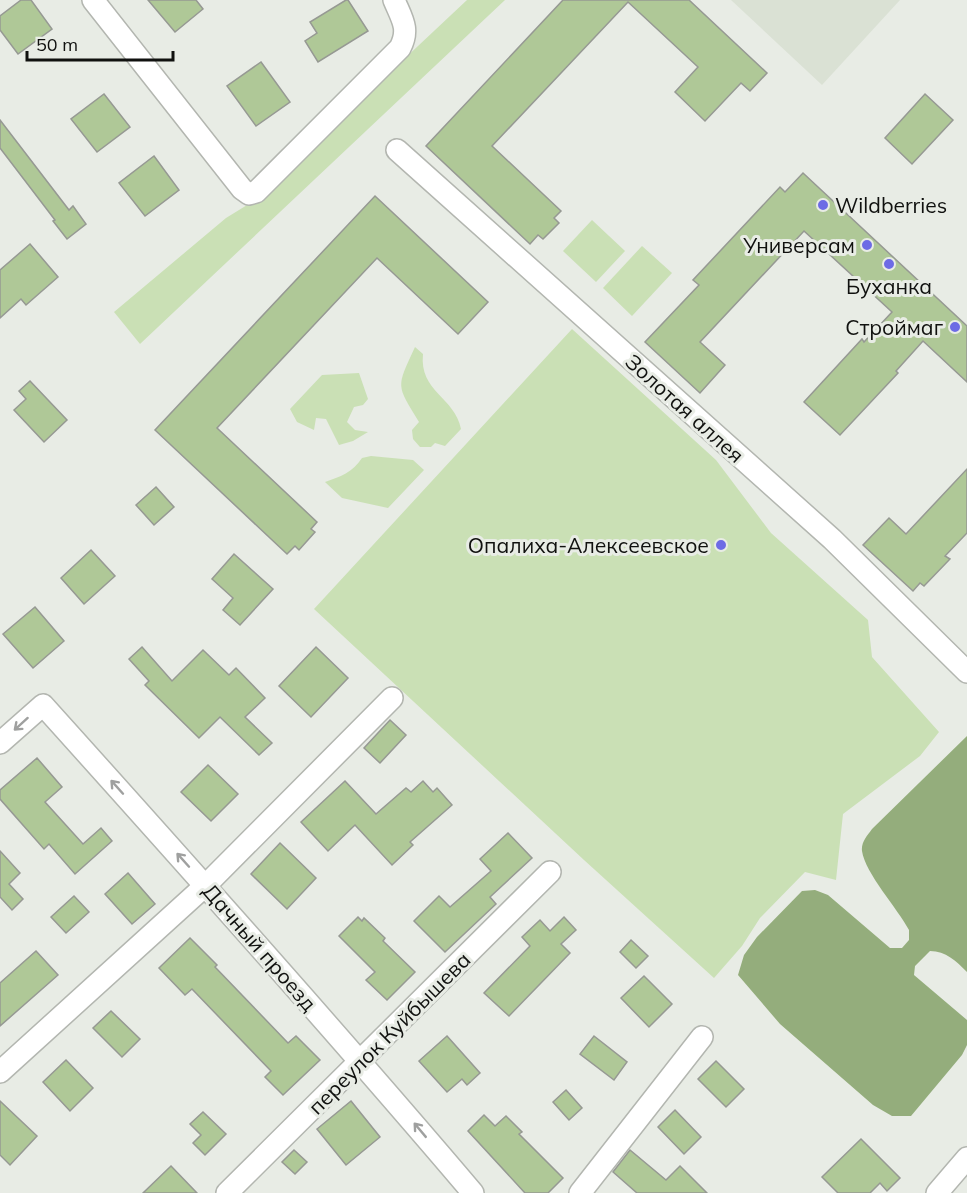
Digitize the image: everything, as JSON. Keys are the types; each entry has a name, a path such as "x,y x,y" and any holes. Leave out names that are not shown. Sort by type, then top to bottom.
{"street":[{"path":"93,0 242,189 249,194 256,192 400,48 406,37 405,27 394,0"},
{"name":"Золотая аллея","path":"397,150 832,539 967,672"},
{"path":"0,1072 206,885 392,698"},
{"name":"Дачный проезд","path":"0,743 43,705 206,885 361,1061 473,1193"},
{"name":"переулок Куйбышева","path":"227,1193 550,872"},
{"path":"580,1193 702,1037"},
{"path":"937,1193 967,1158"}],"shaded area":[{"path":"467,0 505,0 140,344 114,312 226,218 252,202"},
{"path":"731,0 900,0 822,85"},
{"path":"592,220 625,251 596,282 563,251"},
{"path":"642,246 672,273 632,316 603,288"},
{"path":"572,329 716,460 771,533 868,620 872,657 939,732 920,756 843,814 836,880 805,872 760,918 742,946 714,978 314,609"},
{"path":"415,347 423,354 426,377 452,409 461,429 445,446 435,443 431,447 420,447 413,439 412,430 419,422 401,386 404,371"},
{"path":"359,373 368,399 363,405 354,407 347,422 355,430 368,432 353,441 339,445 326,419 316,418 314,430 297,422 290,409 322,375"},
{"path":"371,456 413,460 424,470 388,508 342,498 325,482 346,473 362,458"},
{"path":"967,736 967,972 946,955 930,951 915,966 914,975 967,1020 967,1045 962,1055 911,1116 892,1116 873,1105 780,1024 738,975 744,955 757,937 802,891 815,890 828,895 890,948 902,948 909,940 909,930 869,870 864,860 862,845 872,829"}],"building":[{"path":"21,0 31,0 52,29 18,54 0,30 0,16"},
{"path":"148,0 196,0 203,9 175,32"},
{"path":"346,0 368,31 318,62 305,41 317,33 310,22"},
{"path":"563,0 689,0 767,73 750,91 741,83 705,121 675,92 698,67 628,2 492,146 561,211 554,218 559,223 543,239 538,235 530,244 426,146"},
{"path":"261,62 290,102 256,126 227,86"},
{"path":"104,94 130,127 97,152 71,119"},
{"path":"925,94 953,120 912,164 885,138"},
{"path":"0,120 69,210 73,206 86,224 67,239 0,148"},
{"path":"154,156 179,190 145,216 119,183"},
{"path":"803,173 967,326 967,382 923,341 896,371 898,373 840,435 804,402 862,339 864,342 892,312 804,231 700,342 725,365 700,393 645,342 699,285 693,280 780,187 785,192"},
{"path":"375,196 488,302 458,334 377,258 217,428 317,522 311,529 315,532 299,550 295,546 287,554 155,430"},
{"path":"30,244 58,277 26,305 21,299 0,318 0,270"},
{"path":"30,381 67,420 44,442 14,410 26,399 19,391"},
{"path":"967,469 967,533 945,556 950,559 924,586 920,583 913,591 863,545 889,518 906,534"},
{"path":"156,487 174,507 154,525 136,505"},
{"path":"91,550 115,576 84,604 61,578"},
{"path":"234,554 273,589 240,625 223,610 233,598 212,579"},
{"path":"35,607 64,641 33,668 3,634"},
{"path":"142,647 172,681 203,650 229,675 236,668 265,698 245,717 272,743 259,755 220,717 199,738 145,685 149,681 129,659"},
{"path":"316,647 348,678 311,717 279,686"},
{"path":"390,720 406,735 380,763 364,748"},
{"path":"37,758 62,787 45,802 83,844 101,828 112,841 75,874 49,844 44,849 0,799 0,790"},
{"path":"208,765 238,794 211,821 181,792"},
{"path":"345,781 376,814 406,788 411,792 423,781 433,792 437,788 452,805 410,842 413,845 392,865 355,825 328,851 301,822"},
{"path":"508,833 532,858 490,897 496,904 445,952 414,921 439,896 450,907 491,871 480,859"},
{"path":"280,843 316,878 287,909 251,874"},
{"path":"0,851 20,873 9,884 23,899 12,910 0,897"},
{"path":"128,873 155,904 132,924 105,894"},
{"path":"74,896 89,912 66,933 51,917"},
{"path":"358,917 362,921 364,918 385,938 383,941 415,972 387,1000 366,980 375,972 339,936"},
{"path":"564,917 576,930 561,944 570,953 509,1016 484,993 530,946 522,937 540,920 550,931"},
{"path":"190,938 288,1043 296,1036 320,1060 283,1095 265,1077 271,1071 192,989 185,995 159,968"},
{"path":"631,940 648,956 636,968 620,952"},
{"path":"36,951 58,975 0,1026 0,983"},
{"path":"644,976 672,1004 649,1027 621,998"},
{"path":"111,1011 140,1039 122,1057 93,1028"},
{"path":"447,1036 480,1073 467,1085 462,1079 447,1092 419,1061"},
{"path":"594,1036 627,1062 614,1080 580,1054"},
{"path":"66,1060 93,1088 70,1111 43,1082"},
{"path":"716,1061 744,1089 726,1107 698,1079"},
{"path":"566,1090 582,1108 569,1120 553,1102"},
{"path":"0,1101 37,1136 10,1165 0,1155"},
{"path":"351,1101 380,1137 346,1165 317,1129"},
{"path":"675,1110 701,1137 684,1154 658,1127"},
{"path":"203,1112 226,1134 205,1155 193,1143 201,1135 190,1124"},
{"path":"484,1115 495,1126 506,1116 522,1132 519,1134 563,1178 548,1193 525,1193 468,1131"},
{"path":"861,1139 900,1178 887,1191 880,1183 870,1193 838,1193 822,1177"},
{"path":"294,1150 307,1162 295,1174 282,1162"},
{"path":"630,1150 666,1180 680,1166 707,1193 637,1193 613,1172"},
{"path":"171,1166 197,1193 143,1193"}],"place":[{"name":"Wildberries","path":"823,205"},
{"name":"Универсам","path":"867,245"},
{"name":"Буханка","path":"889,264"},
{"name":"Строймаг","path":"955,327"},
{"name":"Опалиха-Алексеевское","path":"721,545"}]}
